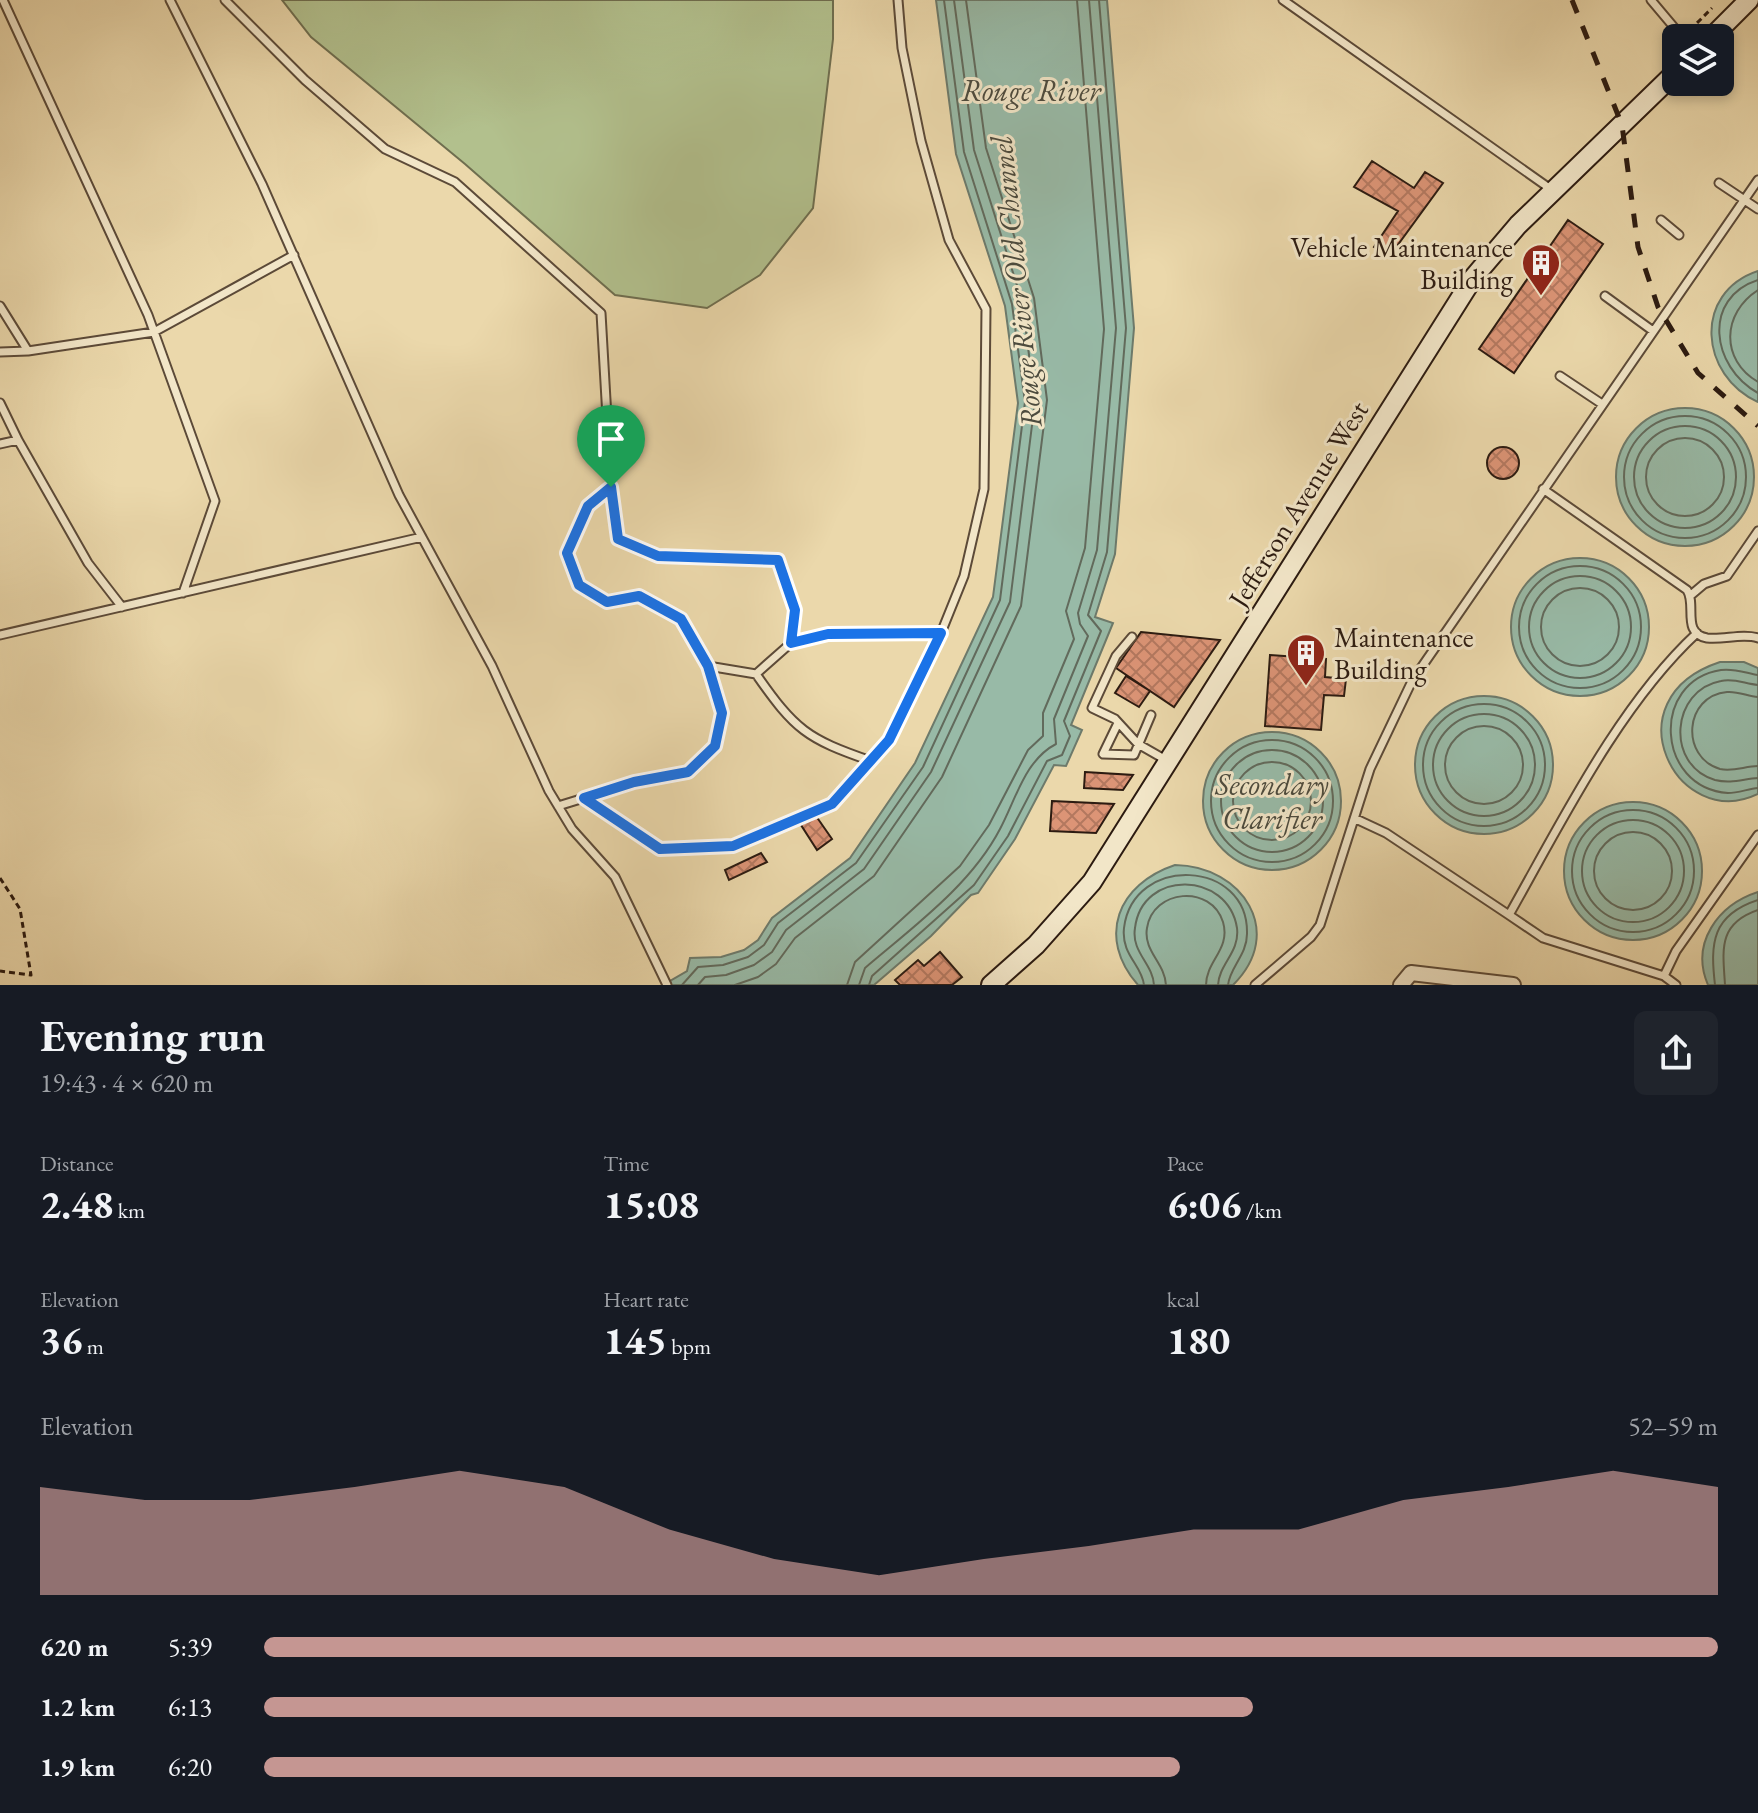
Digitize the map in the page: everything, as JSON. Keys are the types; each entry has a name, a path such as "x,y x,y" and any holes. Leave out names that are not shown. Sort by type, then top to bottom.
{"main road":[{"path":"1725,24 1749,0"},
{"name":"Jefferson Avenue West","path":"991,985 1036,945 1092,882 1473,278 1554,191 1662,86"}],"street":[{"path":"1401,985 1411,973 1513,985"}],"lane":[{"path":"3,0 154,332 215,501 183,593"},
{"path":"170,0 294,255 367,423 422,537 492,666 558,806 586,846 608,865 667,985"},
{"path":"225,0 305,80 385,149 455,182 601,313 611,487 618,539 658,556 778,560 795,610 791,643"},
{"path":"584,798 660,849 733,846 832,804 889,740 941,633 964,576 984,489 986,309 949,240 921,141 902,48 898,0"},
{"path":"1283,0 1554,191"},
{"path":"1651,0 1671,24"},
{"path":"1255,985 1316,932 1356,819 1370,769 1412,681 1758,180"},
{"path":"1719,183 1758,209"},
{"path":"1661,220 1679,235"},
{"path":"0,352 28,351 154,332 294,255"},
{"path":"1605,296 1653,331"},
{"path":"0,306 28,351"},
{"path":"1560,376 1602,404"},
{"path":"0,403 88,563 122,607"},
{"path":"0,444 18,440"},
{"path":"558,806 634,782 688,772 715,746 722,713 708,666 681,619 639,596 607,602 579,585 567,553 588,506 611,487"},
{"path":"1543,489 1691,595"},
{"path":"1758,531 1727,576 1704,584 1691,595 1690,619 1697,633 1717,639 1758,638"},
{"path":"0,635 422,537"},
{"path":"756,674 791,643 828,634 941,633"},
{"path":"1509,915 1586,779 1660,672 1697,633"},
{"path":"1132,637 1116,656 1092,708 1118,723 1138,744 1168,761"},
{"path":"708,666 756,674 784,715 820,744 871,761"},
{"path":"1118,723 1103,754 1134,755 1151,715"},
{"path":"1356,819 1386,833 1543,938 1664,976 1676,985"},
{"path":"1664,976 1676,951 1758,835"}],"path":[{"path":"1696,24 1712,8"},
{"path":"0,878 20,909 31,975 0,971"}],"green space":[{"path":"282,0 833,0 833,39 813,208 760,275 707,308 615,295 465,164 311,37"}],"water":[{"name":"Rouge River","path":"936,0 1107,0 1134,328 1115,554 1095,617 1113,623 1071,725 1082,730 1066,766 1054,765 1015,839 978,893 971,895 931,936 874,985 663,985 687,971 690,958 721,957 744,950 758,940 772,918 850,858 915,763 993,597 1018,403 1005,306 956,154"},
{"path":"1758,271 1758,402 1739,390 1724,374 1715,355 1712,335 1714,315 1722,297 1737,282"},
{"path":"1685,408 1712,413 1734,428 1749,450 1754,477 1749,504 1734,526 1712,541 1685,546 1658,541 1636,526 1621,504 1616,477 1621,450 1636,428 1658,413"},
{"path":"1580,558 1607,563 1629,578 1644,600 1649,627 1644,654 1629,676 1607,691 1580,696 1553,691 1531,676 1516,654 1511,627 1516,600 1531,578 1553,563"},
{"path":"1720,662 1744,662 1758,668 1758,794 1729,801 1702,795 1681,779 1667,756 1661,730 1667,704 1686,680"},
{"path":"1484,696 1511,701 1533,716 1548,738 1553,765 1548,792 1533,814 1511,829 1484,834 1457,829 1435,814 1420,792 1415,765 1420,738 1435,716 1457,701"},
{"name":"Secondary Clarifier","path":"1272,732 1299,737 1321,752 1336,774 1341,801 1336,828 1321,850 1299,865 1272,870 1245,865 1223,850 1208,828 1203,801 1208,774 1223,752 1245,737"},
{"path":"1633,802 1660,807 1682,822 1697,844 1702,871 1697,898 1682,920 1660,935 1633,940 1606,935 1584,920 1569,898 1564,871 1569,844 1584,822 1606,807"},
{"name":"Secondary Clarifier","path":"1175,865 1199,868 1220,877 1237,890 1249,906 1256,924 1256,944 1249,965 1233,985 1138,985 1125,967 1118,949 1116,931 1119,914 1139,885"},
{"path":"1758,892 1758,985 1708,985 1703,955 1711,928 1731,906"}],"building":[{"path":"1372,161 1414,188 1425,172 1443,183 1389,257 1374,247 1398,211 1354,187"},
{"name":"Vehicle Maintenance Building","path":"1568,220 1603,244 1514,373 1479,349"},
{"path":"1503,447 1514,452 1519,463 1514,474 1503,479 1492,474 1487,463 1492,452"},
{"path":"1141,632 1220,640 1174,707 1116,668"},
{"name":"Maintenance Building","path":"1270,655 1326,659 1325,677 1346,679 1344,696 1324,695 1321,730 1265,726"},
{"path":"1126,676 1150,691 1139,707 1115,693"},
{"path":"1085,772 1133,775 1123,790 1084,788"},
{"path":"1052,801 1114,804 1096,833 1050,831"},
{"path":"816,816 832,839 817,850 801,825"},
{"path":"761,853 767,862 729,880 725,870"},
{"path":"940,952 962,977 952,985 900,985 895,980 918,960 924,966"}],"railway":[{"path":"1572,0 1622,125 1638,247 1658,307 1698,373 1758,426"}],"place":[{"name":"Vehicle Maintenance Building","path":"1541,297"},
{"name":"Maintenance Building","path":"1306,687"}],"route":[{"path":"611,487 618,539 658,556 778,560 795,610 791,643 828,634 888,631 941,633 889,740 832,804 733,846 660,849 584,798 634,782 688,772 715,746 722,713 708,666 681,619 639,596 607,602 579,585 567,553 588,506 611,487"}],"water label":[{"name":"Rouge River Old Channel","path":"1016,282"}]}
